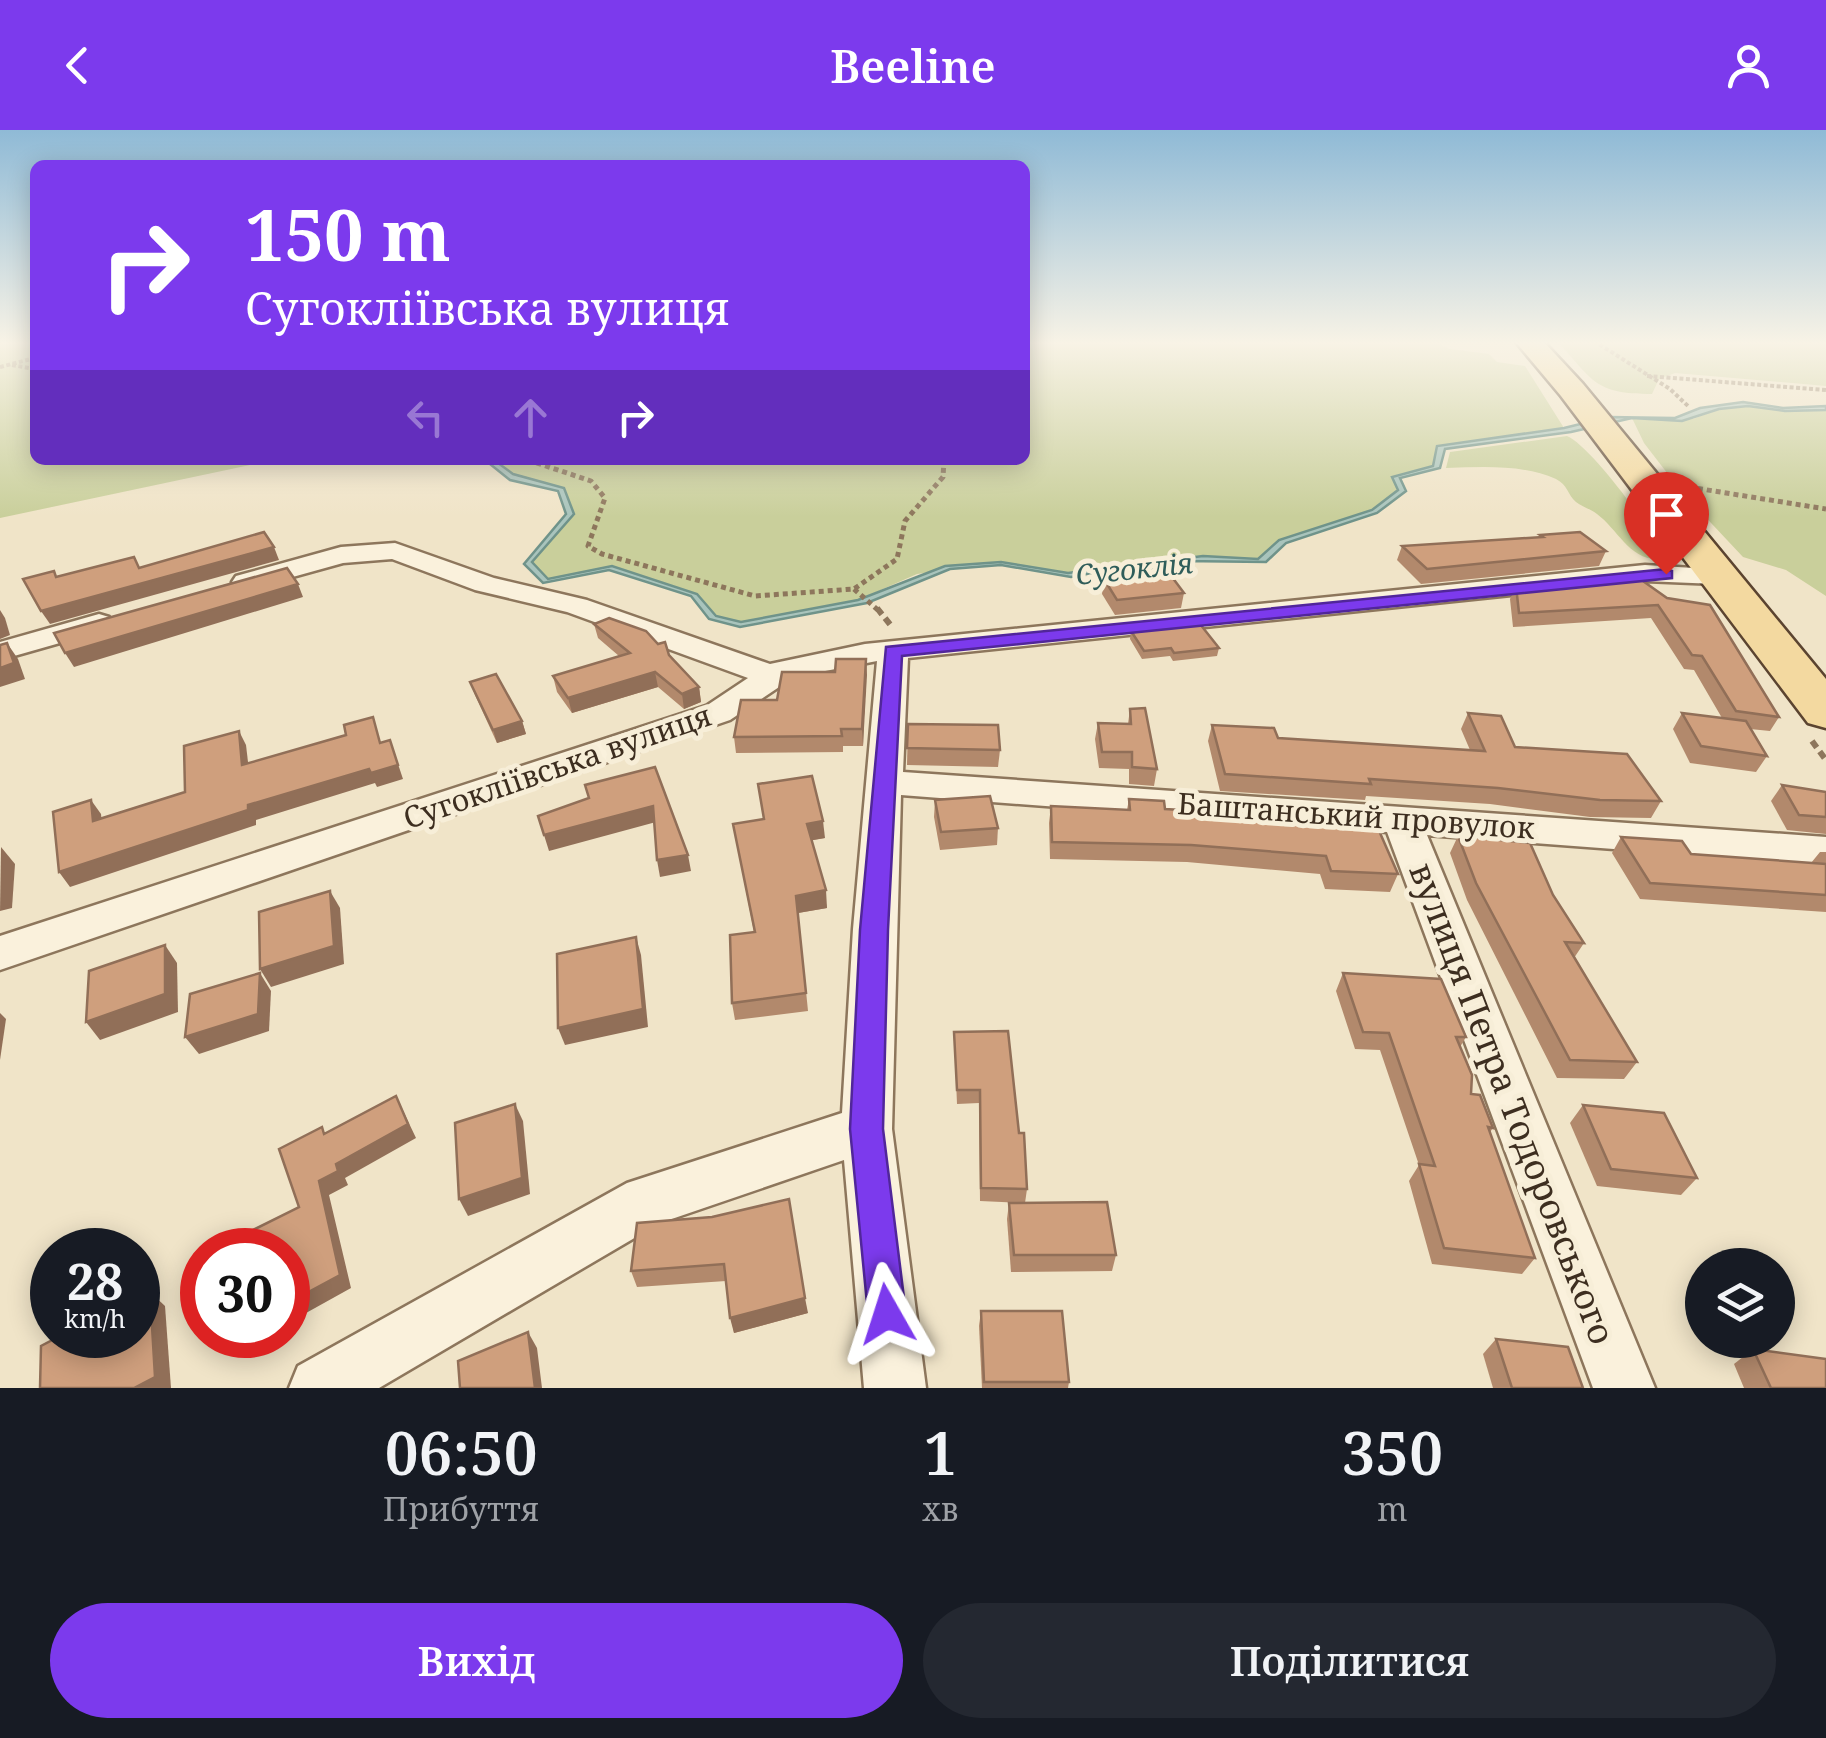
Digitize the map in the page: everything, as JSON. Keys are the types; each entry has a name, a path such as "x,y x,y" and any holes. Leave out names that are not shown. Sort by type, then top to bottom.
{"main road":[{"path":"1580,400 1716,576 1817,724"}],"street":[{"path":"227,587 341,555 394,551 486,584 577,606 770,675"},
{"name":"Сугокліївська вулиця","path":"0,953 718,714 770,675 804,665 893,652 1645,574 1716,576"},
{"path":"0,650 132,614"},
{"path":"893,652 874,930 867,1129 895,1388"},
{"name":"Баштанський провулок","path":"885,782 1826,850"},
{"name":"вулиця Петра Тодоровського","path":"1402,818 1624,1388"},
{"path":"320,1388 646,1202 867,1129"}],"path":[{"path":"1679,400 1688,406"},
{"path":"1628,461 1705,492 1826,509"},
{"path":"542,465 591,482 605,498 588,546 602,554 755,596 856,592 897,559 904,522 943,477 944,465"},
{"path":"856,592 877,608"},
{"path":"1817,724 1826,760"}],"green space":[{"path":"0,400 30,400 30,465 250,465 0,518"},
{"path":"1030,400 1546,400 1564,428 1437,446 1434,466 1392,477 1398,490 1372,510 1279,540 1258,559 1203,556 1068,573 1001,562 917,574 858,600 741,622 716,616 697,594 612,566 548,579 532,562 574,514 565,489 512,474 500,465 1030,465"},
{"path":"1748,406 1785,411 1826,410 1826,596 1786,570 1743,557 1681,491 1644,443 1632,418 1693,419 1719,409"},
{"path":"1567,436 1606,472 1666,558 1654,559 1635,552 1597,514 1576,502 1556,479 1516,469 1446,468 1450,452"}],"water":[{"name":"Сугоклія","path":"1743,402 1783,408 1826,406 1826,410 1785,411 1748,406 1719,409 1682,421 1632,418 1571,432 1445,449 1440,468 1400,478 1406,491 1377,513 1286,543 1266,562 1182,561 1140,571 1103,571 1071,577 1001,565 950,569 867,603 740,627 709,619 691,596 609,570 543,583 524,564 566,514 558,491 510,480 491,465 564,488 574,514 532,562 548,579 612,566 697,594 716,616 741,622 858,600 945,566 1001,562 1068,573 1203,556 1258,559 1279,540 1372,510 1398,490 1392,477 1433,466 1437,446 1564,428 1609,417 1675,418 1700,408"}],"building":[{"path":"264,532 274,547 41,611 23,579 54,571 56,577 134,557 139,568"},
{"path":"1580,532 1606,551 1427,569 1402,546 1543,537 1540,535"},
{"path":"287,568 298,584 65,653 54,633"},
{"path":"1169,573 1184,593 1117,600 1104,579"},
{"path":"1633,574 1667,598 1710,605 1779,717 1736,711 1702,656 1692,655 1658,605 1519,613 1516,586"},
{"path":"609,618 646,631 658,644 665,642 669,655 699,687 682,694 655,672 568,698 553,676 630,653 594,624"},
{"path":"1200,624 1219,648 1174,653 1171,648 1144,651 1131,631"},
{"path":"7,643 14,663 0,668 0,645"},
{"path":"836,659 866,659 862,729 841,729 842,736 734,737 741,700 777,700 782,672 835,672"},
{"path":"496,674 522,721 493,730 470,682"},
{"path":"1145,708 1157,769 1132,767 1132,752 1102,752 1098,723 1131,724 1130,709"},
{"path":"1468,713 1501,716 1515,747 1627,754 1661,801 1600,800 1369,779 1371,784 1225,774 1212,725 1274,728 1278,738 1485,751"},
{"path":"1682,713 1746,721 1767,756 1701,746"},
{"path":"373,717 380,743 390,740 398,765 371,773 369,769 248,805 248,810 59,872 53,812 91,800 93,821 185,792 184,746 239,731 242,765 346,735 344,725"},
{"path":"908,724 998,725 1000,750 907,748"},
{"path":"655,767 688,855 657,860 653,806 544,835 538,816 589,798 585,785"},
{"path":"812,776 823,821 807,824 826,890 796,896 806,993 732,1003 730,935 755,932 733,824 764,819 758,784"},
{"path":"1782,785 1826,792 1826,817 1799,815"},
{"path":"990,796 998,828 941,832 935,800"},
{"path":"1129,799 1164,801 1165,809 1235,813 1233,807 1373,817 1398,874 1331,871 1326,856 1191,845 1052,842 1051,806 1130,810"},
{"path":"1458,836 1530,843 1553,895 1584,943 1565,942 1637,1062 1570,1060 1476,883"},
{"path":"1621,837 1682,841 1691,854 1826,864 1826,895 1650,883"},
{"path":"330,891 334,946 260,969 259,912"},
{"path":"636,937 643,1009 558,1028 557,954"},
{"path":"165,945 165,994 86,1022 89,971"},
{"path":"260,973 258,1014 185,1037 190,994"},
{"path":"1343,973 1441,979 1466,1037 1456,1037 1472,1075 1471,1094 1480,1095 1493,1128 1488,1127 1535,1258 1444,1248 1419,1164 1435,1166 1389,1033 1363,1032"},
{"path":"1008,1031 1019,1133 1024,1133 1027,1189 981,1188 980,1090 957,1090 954,1032"},
{"path":"396,1096 408,1124 336,1164 338,1171 319,1181 340,1275 310,1291 310,1228 257,1228 299,1207 279,1149 322,1127 324,1134"},
{"path":"515,1104 522,1178 459,1199 455,1123"},
{"path":"1583,1105 1664,1113 1697,1178 1611,1169"},
{"path":"789,1199 805,1298 730,1318 724,1264 631,1271 637,1223 712,1217"},
{"path":"1107,1202 1116,1255 1014,1255 1009,1203"},
{"path":"981,1311 1062,1311 1069,1382 984,1382"},
{"path":"528,1332 535,1388 460,1388 458,1361"},
{"path":"1496,1339 1568,1347 1583,1388 1512,1388"},
{"path":"1795,1355 1826,1359 1826,1388 1771,1388 1757,1358 1795,1358"},
{"path":"41,1358 154,1358 155,1377 134,1388 40,1388"}],"route":[{"path":"887,1314 867,1129 874,930 893,652 1666,574"}]}
